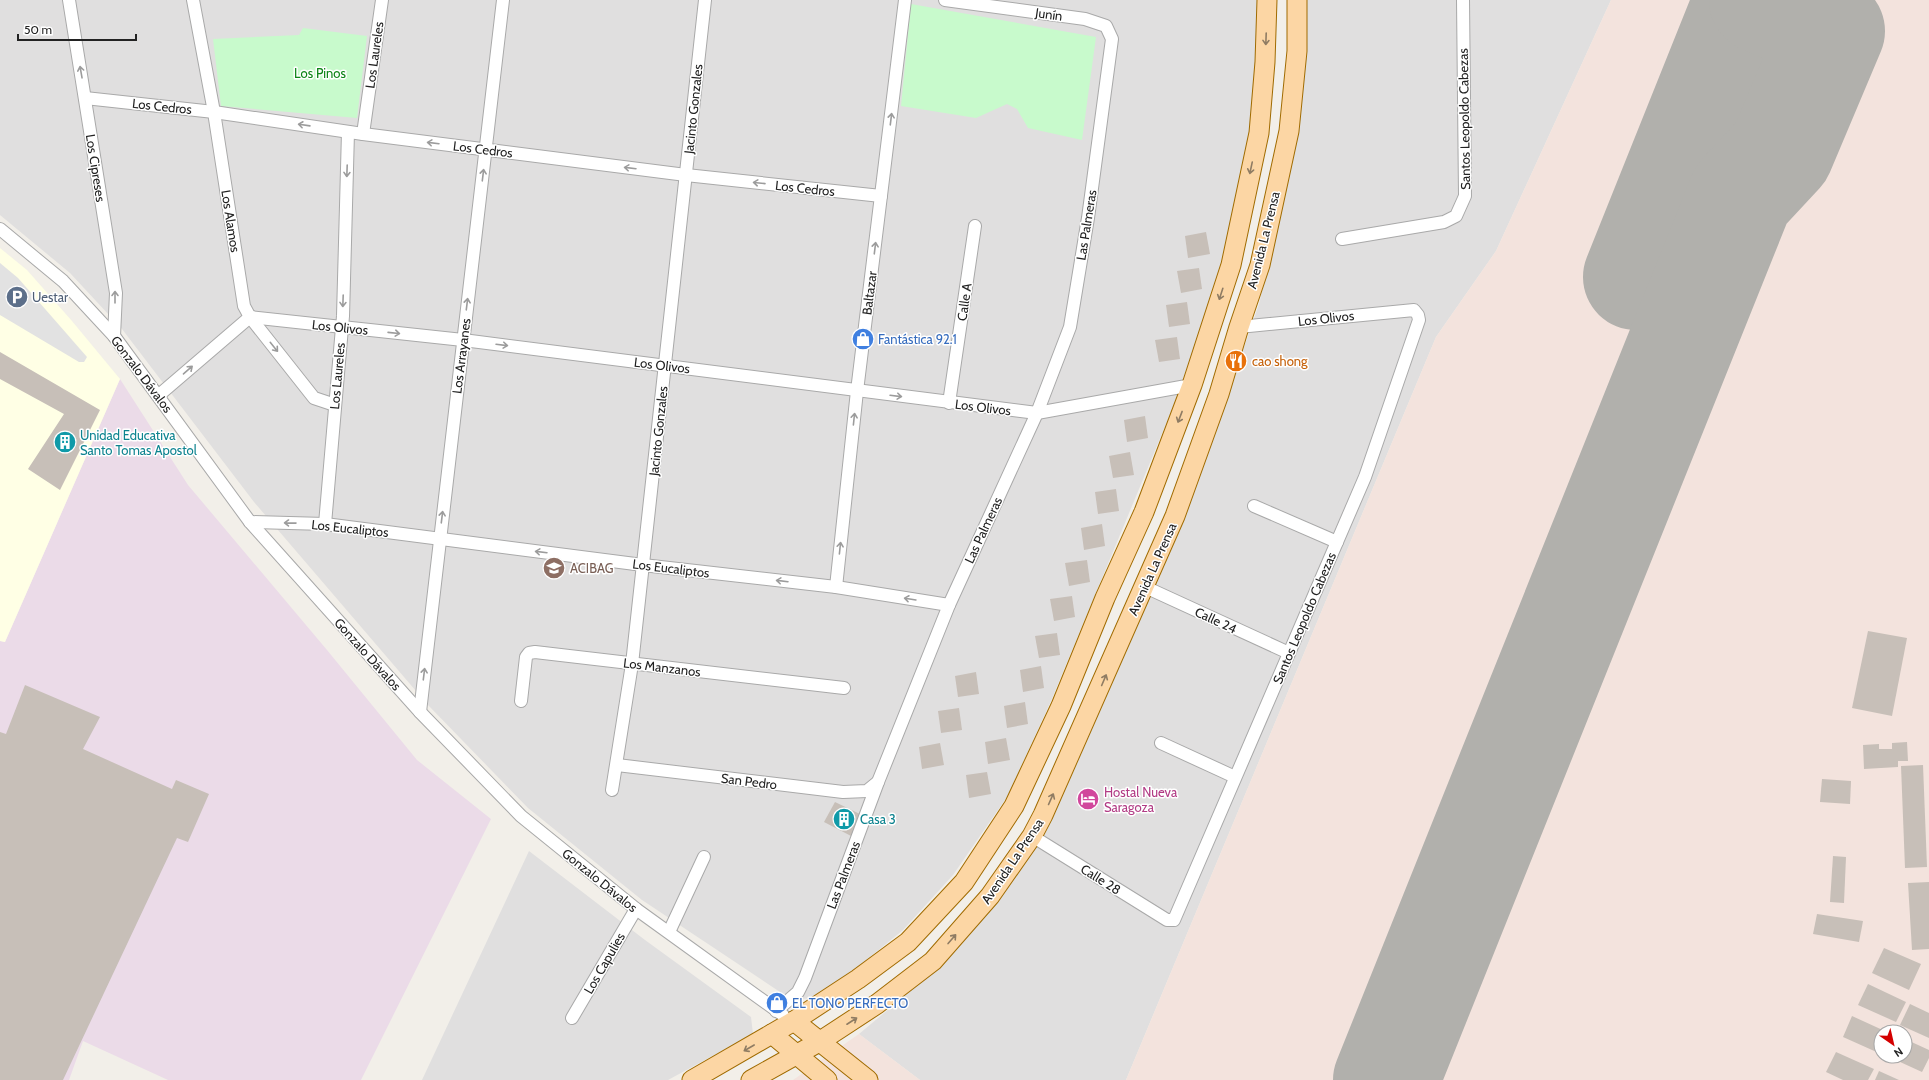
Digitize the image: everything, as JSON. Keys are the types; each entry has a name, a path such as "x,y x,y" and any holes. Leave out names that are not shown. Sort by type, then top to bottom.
{"main road":[{"name":"Avenida La Prensa","path":"692,1080 794,1021 858,979 908,942 964,882 1014,806 1061,706 1105,598 1144,512 1192,385 1230,265 1259,133 1265,62 1267,0"},
{"name":"Avenida La Prensa","path":"751,1080 819,1042 877,1004 933,961 990,896 1032,836 1043,815 1090,712 1175,516 1219,394 1239,327 1260,265 1289,131 1297,51 1297,0"},
{"path":"794,1021 868,1080"},
{"path":"772,1034 827,1080"}],"street":[{"name":"Los Cipreses","path":"69,0 116,293 114,336"},
{"name":"Los Alamos","path":"193,0 214,112 244,306 250,317 314,398 335,405"},
{"name":"Los Laureles","path":"363,134 382,0"},
{"name":"Los Arrayanes","path":"420,712 503,0"},
{"name":"Jacinto Gonzales","path":"612,790 632,664 705,0"},
{"name":"Baltazar","path":"836,587 857,391 905,0"},
{"name":"Junín","path":"944,0 1085,19 1106,26"},
{"name":"Santos Leopoldo Cabezas","path":"1342,239 1444,222 1456,216 1465,196 1463,0"},
{"name":"Las Palmeras","path":"776,1011 798,992 805,978 878,782 949,605 1036,413 1070,327 1088,218 1112,39 1106,26"},
{"name":"Los Cedros","path":"85,98 214,112 348,132 686,175 881,196"},
{"name":"Los Laureles","path":"325,524 343,316 348,132"},
{"name":"Calle A","path":"949,403 975,226"},
{"name":"Gonzalo Dávalos","path":"0,228 63,281 114,336 250,522 420,712 521,816 636,909 776,1011 794,1021"},
{"name":"Los Olivos","path":"1239,327 1414,310"},
{"name":"Santos Leopoldo Cabezas","path":"1171,921 1174,920 1365,477 1419,320 1414,310"},
{"name":"Los Olivos","path":"250,317 463,340 1036,413 1192,385"},
{"path":"159,396 250,317"},
{"path":"1254,506 1337,542"},
{"name":"Los Eucaliptos","path":"250,522 325,524 643,565 836,587 949,605"},
{"name":"Calle 24","path":"1144,586 1289,653"},
{"name":"Los Manzanos","path":"521,701 526,657 529,653 535,652 844,688"},
{"path":"1161,743 1235,777"},
{"name":"San Pedro","path":"617,765 843,792 867,791 878,782"},
{"name":"Calle 28","path":"1032,836 1171,921"},
{"path":"669,932 704,857"},
{"name":"Los Capulies","path":"572,1018 636,909"}],"shaded area":[{"path":"0,0 1258,0 1257,62 1250,131 1222,263 1202,327 1171,412 1051,701 1007,797 953,875 903,930 854,970 813,998 792,1000 642,900 528,808 428,705 254,502 122,329 70,273 0,215"},
{"path":"1307,0 1611,0 1496,251 1436,337 1126,1080 920,1080 859,1034 939,967 1036,843 1052,820 1184,520 1259,304 1298,133 1306,52"},
{"path":"1611,0 1929,0 1929,1080 1126,1080 1436,337 1496,251"},
{"path":"0,248 27,270 120,379 5,642 0,641"},
{"name":"Uestar","path":"0,263 18,278 87,357 84,362 79,362 0,315"},
{"path":"120,379 188,485 327,650 417,760 491,819 361,1080 168,1080 83,1041 69,1080 0,1080 0,641 5,642"},
{"path":"529,851 645,940 751,1017 753,1034 668,1080 422,1080"},
{"path":"859,1034 920,1080 793,1080"}],"green space":[{"path":"911,4 1096,37 1082,140 1028,128 1017,109 1007,104 976,118 901,106"},
{"name":"Los Pinos","path":"303,28 367,36 357,118 221,106 213,39 299,35"}],"building":[{"path":"1206,232 1210,254 1188,258 1185,236"},
{"path":"1199,268 1202,289 1181,293 1177,271"},
{"path":"1187,302 1190,324 1169,327 1166,305"},
{"path":"1177,337 1180,359 1159,362 1155,340"},
{"name":"Unidad Educativa Santo Tomas Apostol","path":"0,352 100,410 60,490 28,469 64,414 0,379"},
{"path":"1145,416 1148,438 1127,442 1124,420"},
{"path":"1130,452 1134,475 1113,478 1109,456"},
{"path":"1116,489 1119,511 1098,514 1095,492"},
{"path":"1102,524 1105,546 1084,550 1081,528"},
{"path":"1087,560 1090,582 1069,586 1065,563"},
{"path":"1072,596 1075,617 1054,621 1050,599"},
{"path":"1868,631 1907,638 1892,716 1852,708"},
{"path":"1057,633 1060,655 1039,658 1035,636"},
{"path":"1041,666 1044,688 1023,692 1020,670"},
{"path":"976,672 979,694 958,697 955,676"},
{"path":"25,685 100,717 83,749 172,789 176,780 209,794 188,842 177,838 63,1080 0,1080 0,732 6,734"},
{"path":"1025,702 1028,724 1007,728 1004,706"},
{"path":"959,708 962,730 941,733 938,711"},
{"path":"1006,738 1010,760 988,764 985,742"},
{"path":"1907,742 1908,761 1898,761 1898,767 1864,769 1863,745 1879,744 1879,749 1892,749 1892,743"},
{"path":"940,743 944,765 922,769 919,747"},
{"path":"1923,765 1927,867 1905,868 1901,766"},
{"path":"987,772 991,794 969,798 966,775"},
{"path":"1822,779 1851,781 1850,804 1820,802"},
{"name":"Casa 3","path":"835,802 864,816 853,837 824,822"},
{"path":"1833,856 1846,857 1844,903 1830,902"},
{"path":"1929,882 1929,949 1912,950 1908,883"},
{"path":"1817,914 1863,921 1859,942 1813,934"},
{"path":"1884,948 1921,964 1909,990 1872,973"},
{"path":"1868,984 1906,1002 1896,1022 1858,1005"},
{"path":"1910,1004 1929,1013 1929,1038 1913,1031 1913,1024 1900,1024"},
{"path":"1852,1016 1873,1026 1873,1050 1843,1037"},
{"path":"1913,1043 1929,1050 1929,1058 1922,1072 1904,1064 1913,1064"},
{"path":"1836,1052 1874,1069 1868,1080 1843,1080 1826,1072"},
{"path":"1879,1071 1899,1080 1875,1080"}],"runway":[{"path":"1636,277 1747,0"},
{"path":"1386,1080 1741,195 1781,152 1832,31 1762,0"}],"place":[{"name":"Uestar","path":"17,297"},
{"name":"Fantástica 92.1","path":"863,339"},
{"name":"cao shong","path":"1236,361"},
{"name":"Unidad Educativa Santo Tomas Apostol","path":"65,442"},
{"name":"ACIBAG","path":"554,568"},
{"name":"Hostal Nueva Saragoza","path":"1088,799"},
{"name":"Casa 3","path":"844,819"},
{"name":"EL TONO PERFECTO","path":"777,1003"}]}
